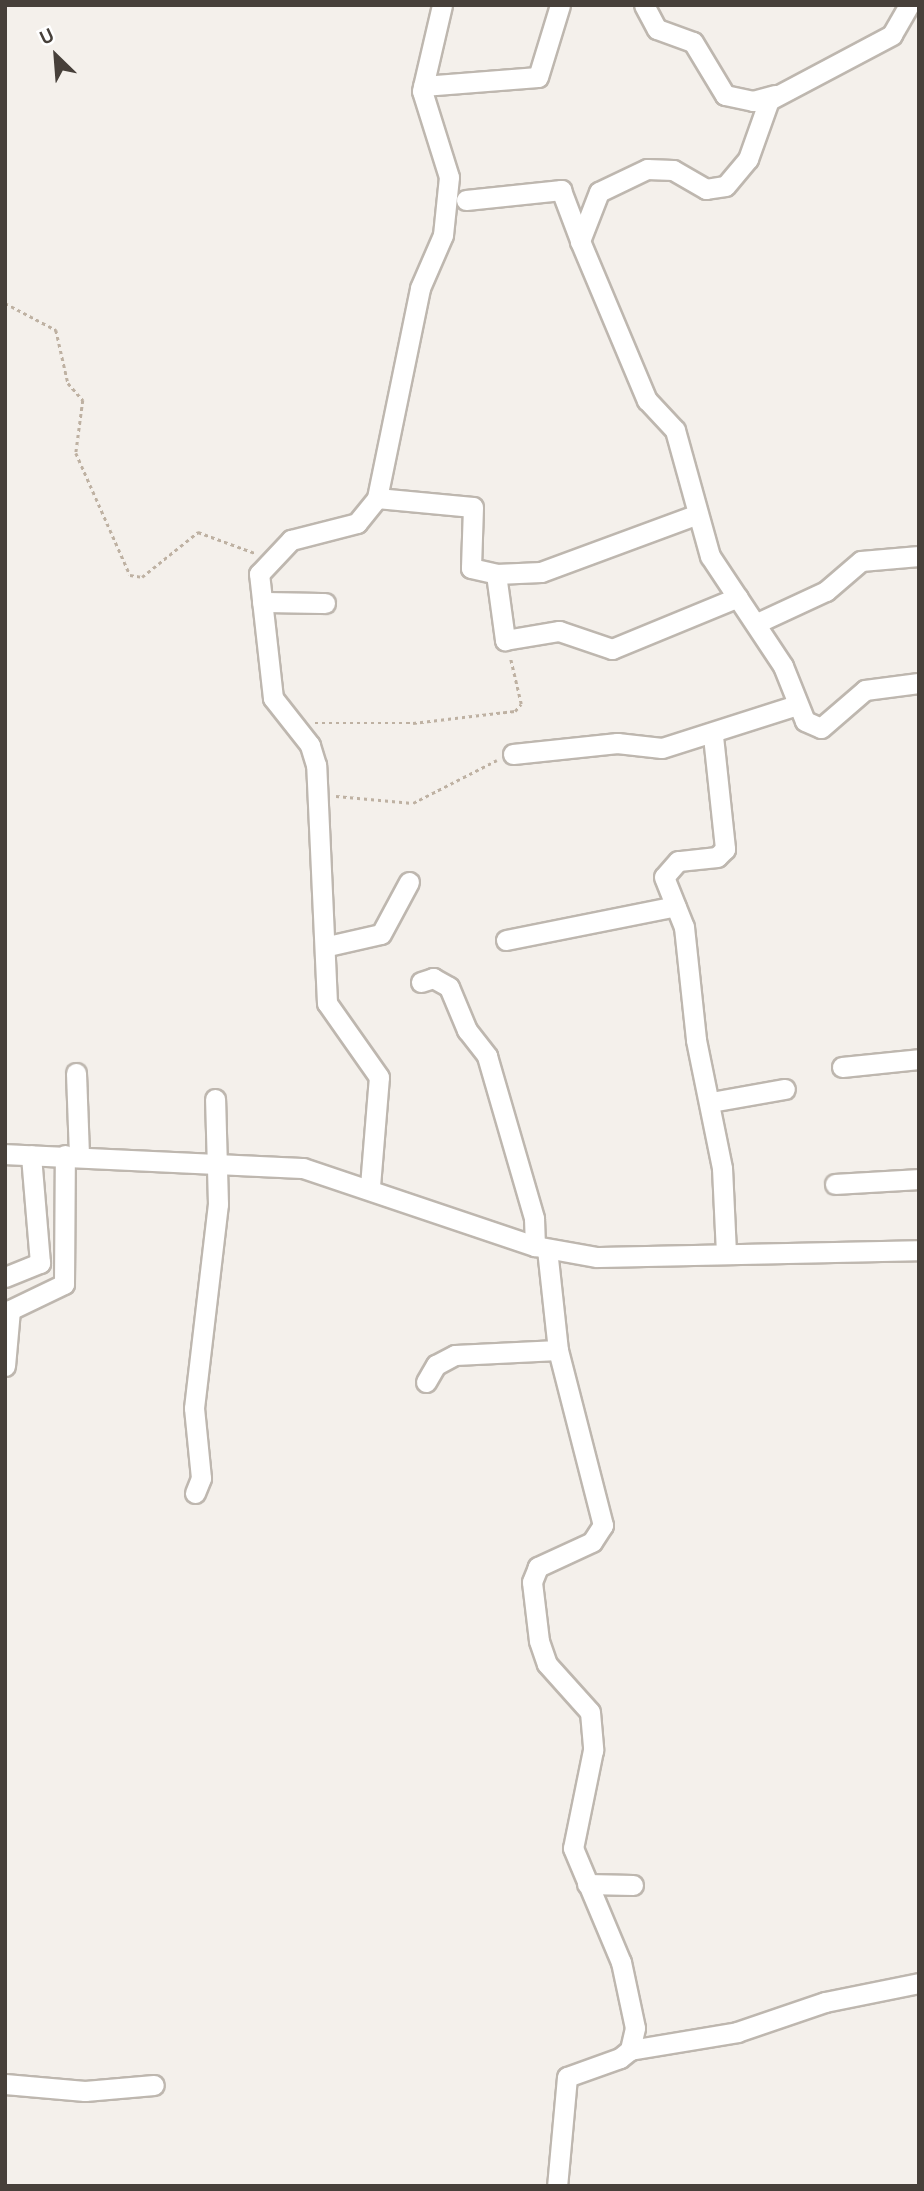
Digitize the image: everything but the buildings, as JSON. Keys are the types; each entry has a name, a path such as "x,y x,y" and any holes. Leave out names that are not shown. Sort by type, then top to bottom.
{"street":[{"path":"370,1186 379,1077 360,1043 329,1011 328,946 314,753 273,698 259,574 265,562 300,535 357,523 377,498 415,308 446,213 449,177 423,86 442,5"},
{"path":"423,86 538,77 561,5"},
{"path":"643,5 657,29 693,41 725,95 753,101 777,94 892,35 909,5"},
{"path":"580,240 599,192 647,169 673,170 706,189 725,186 748,159 763,107 777,94"},
{"path":"466,201 561,190 647,400 675,430 710,556 757,623 783,666 797,705 816,729 845,713 865,690 919,683"},
{"path":"377,498 473,507 471,568 496,574 541,572 698,514"},
{"path":"757,623 827,591 861,561 919,556"},
{"path":"496,574 505,640 559,631 612,649 738,597"},
{"path":"262,602 325,603"},
{"path":"513,754 617,743 662,748 713,736 797,705"},
{"path":"713,736 727,843 717,857 671,865 664,877 676,906 711,1102 726,1253"},
{"path":"328,946 381,934 409,882"},
{"path":"506,940 676,906"},
{"path":"421,982 433,978 449,987 467,1030 487,1056 534,1218 558,1350 604,1525 593,1542 546,1561 532,1582 542,1654 590,1712 593,1750 572,1831 587,1884 621,1962 635,2028 630,2050"},
{"path":"842,1067 919,1059"},
{"path":"5,1366 8,1316 24,1300 64,1284 76,1073"},
{"path":"711,1102 785,1089"},
{"path":"195,1493 201,1478 194,1408 217,1216 215,1098"},
{"path":"5,1154 274,1163 370,1186 541,1248 615,1257 919,1250"},
{"path":"5,1277 40,1263 31,1155"},
{"path":"835,1184 919,1180"},
{"path":"426,1382 436,1365 454,1355 558,1350"},
{"path":"587,1884 633,1885"},
{"path":"557,2186 567,2077 630,2050 737,2032 825,2002 919,1983"},
{"path":"5,2084 85,2091 154,2085"}],"path":[{"path":"5,303 56,330 68,383 83,400 76,453 130,575 142,577 198,532 240,544 265,562"},
{"path":"290,724 412,723 516,711 521,704 516,671 505,640"},
{"path":"316,793 406,805 513,754"}]}
